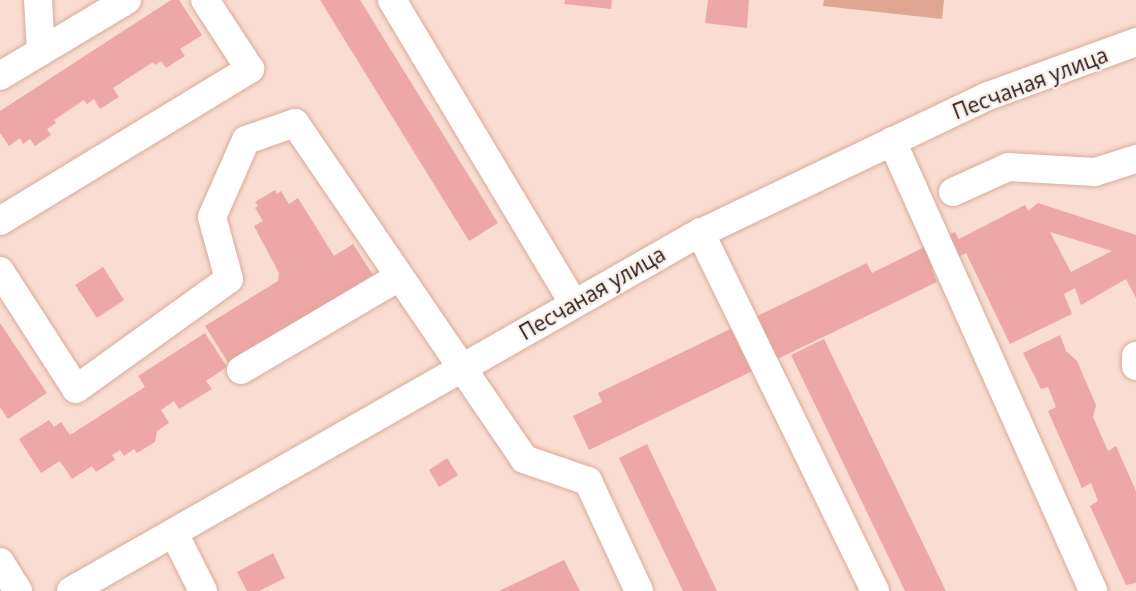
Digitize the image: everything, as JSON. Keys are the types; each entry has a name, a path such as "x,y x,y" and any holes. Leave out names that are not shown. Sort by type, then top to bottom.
{"street":[{"path":"38,0 41,51"},
{"path":"0,75 127,0"},
{"path":"0,221 250,69 205,0"},
{"path":"392,0 574,304"},
{"name":"Песчаная улица","path":"71,591 700,232 988,96 1136,42"},
{"path":"0,270 76,389 229,279 212,217 246,140 296,123 460,369 524,459 588,481 639,591"},
{"path":"892,141 1093,591"},
{"path":"953,192 1008,167 1095,172 1136,159"},
{"path":"700,232 875,591"},
{"path":"241,369 399,277"},
{"path":"1136,356 1136,366"},
{"path":"174,533 203,591"},
{"path":"0,562 18,591"}],"shaded area":[{"path":"824,0 944,0 942,19 823,6"}],"building":[{"path":"171,0 179,0 202,35 180,49 185,56 166,68 161,61 155,65 153,62 113,88 119,97 100,109 94,99 87,104 84,100 54,120 56,123 47,129 51,135 35,146 30,139 23,144 20,138 9,146 0,133 0,111"},
{"path":"320,0 360,0 498,223 469,241"},
{"path":"565,0 612,0 611,9 564,4"},
{"path":"708,0 749,0 747,28 705,23"},
{"path":"275,190 277,194 281,191 289,204 298,198 334,256 353,244 373,275 229,364 205,326 278,281 279,273 254,226 263,221 255,208 258,206 255,202"},
{"path":"1038,203 1136,235 1136,298 1126,279 1081,305 1075,288 1064,294 1072,314 1010,344 966,253 932,269 937,282 589,450 573,416 602,402 598,393 867,263 872,273 955,232 959,239 1025,205 1028,211","holes":["1050,232 1112,251 1071,272"]},
{"path":"103,267 124,300 97,318 75,285"},
{"path":"0,323 47,393 8,419 0,407"},
{"path":"205,333 227,367 206,381 212,389 179,409 174,401 161,410 169,423 157,431 155,442 137,453 134,449 124,456 120,450 112,455 115,460 96,472 92,466 72,479 60,461 41,473 19,439 49,420 54,427 61,422 70,435 145,387 138,376"},
{"path":"1060,335 1066,351 1077,361 1096,405 1093,417 1108,451 1116,446 1136,491 1136,583 1126,585 1090,506 1098,501 1091,483 1082,488 1048,411 1056,407 1048,387 1041,389 1023,353"},
{"path":"824,339 946,591 905,591 791,355"},
{"path":"647,444 717,591 683,591 619,458"},
{"path":"447,458 458,475 439,487 429,470"},
{"path":"273,553 285,578 259,591 247,591 237,572"},
{"path":"564,560 580,591 499,591"}]}
